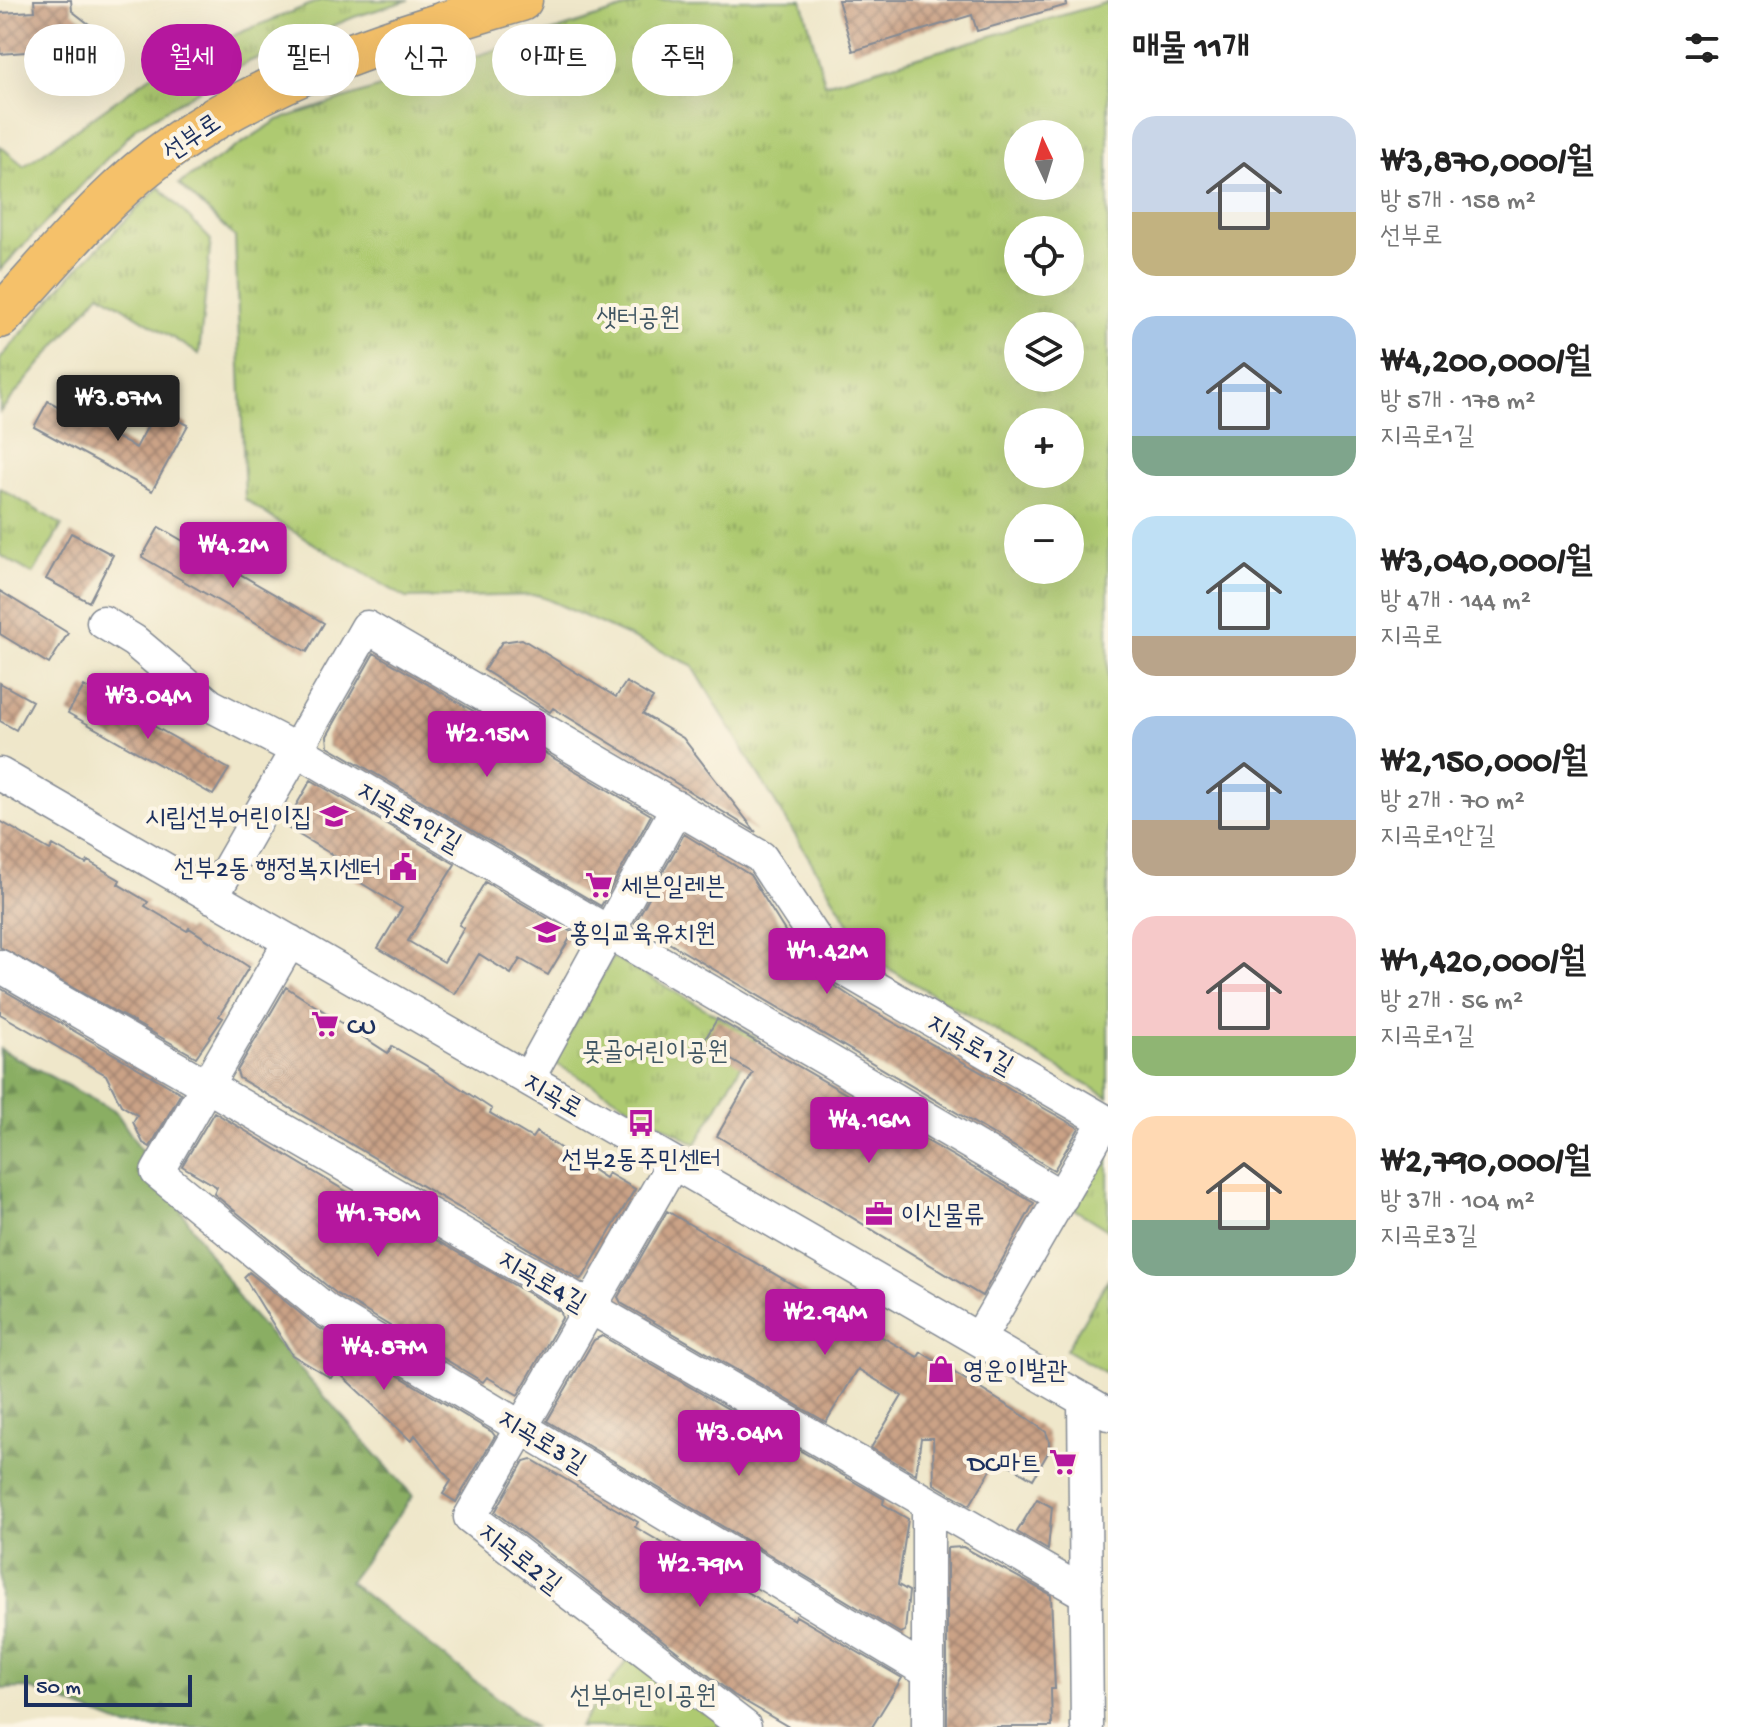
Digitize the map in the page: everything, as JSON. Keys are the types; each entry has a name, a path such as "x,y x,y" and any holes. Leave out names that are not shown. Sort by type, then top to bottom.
{"main road":[{"name":"선부로","path":"0,317 106,202 173,145 235,107 272,85 387,39 521,0"}],"street":[{"name":"지곡로1안길","path":"103,622 134,641 210,705 297,750 1062,1197"},
{"name":"지곡로1길","path":"297,750 367,627 761,857 830,961 1105,1121 979,1339"},
{"path":"212,897 297,750"},
{"name":"지곡로","path":"0,774 1096,1407"},
{"path":"528,1079 677,807"},
{"name":"지곡로3길","path":"290,941 157,1172 326,1310 928,1672"},
{"name":"지곡로4길","path":"0,966 1086,1594"},
{"name":"지곡로2길","path":"673,1163 470,1517 745,1727"},
{"path":"1087,1727 1086,1594 1096,1407"},
{"path":"928,1503 928,1727"}],"green space":[{"path":"321,0 409,0 338,24 262,24"},
{"name":"샛터공원","path":"650,0 802,0 825,84 1108,2 1108,1097 869,957 692,665 538,595 406,598 282,525 245,499 235,237 179,184 278,120 375,89 375,96 476,96 476,56 492,51 492,96 616,96 616,24 576,24"},
{"path":"258,25 258,58 242,65 242,32"},
{"path":"141,83 141,96 190,96 138,126 0,270 0,146 24,166"},
{"path":"159,187 211,240 199,354 100,293 0,412 0,359 71,275"},
{"path":"0,488 62,525 33,574 0,555"},
{"name":"못골어린이공원","path":"613,957 757,1038 696,1144 553,1062"},
{"path":"0,1049 116,1112 245,1307 413,1496 349,1582 534,1727 128,1727 28,1688 0,1689"},
{"path":"1108,1152 1108,1230 1074,1209"},
{"path":"1108,1279 1108,1374 1066,1350"},
{"name":"선부어린이공원","path":"635,1649 745,1727 579,1727"}],"building":[{"path":"34,0 71,0 72,11 89,24 24,24 24,52 0,54 0,13 35,11"},
{"path":"838,0 1066,0 1067,5 977,31 972,15 853,51"},
{"path":"48,401 136,448 157,409 188,425 152,491 34,427"},
{"path":"159,527 324,623 307,652 142,557"},
{"path":"71,533 113,555 89,602 46,579"},
{"path":"0,591 68,633 49,664 0,634"},
{"path":"522,639 616,697 626,682 653,698 643,714 683,738 756,832 553,708 550,712 484,670 502,642"},
{"path":"374,653 651,815 601,906 328,746 327,736"},
{"path":"0,683 32,701 16,730 0,721"},
{"path":"84,686 229,769 213,795 68,713"},
{"path":"311,780 455,864 408,941 444,962 464,928 459,925 485,882 573,933 548,975 520,959 511,974 479,954 455,994 378,948 402,908 348,875 353,867 284,826"},
{"path":"0,821 50,850 53,845 86,864 88,861 148,902 145,906 187,931 189,928 249,967 219,1016 223,1018 196,1057 0,947"},
{"path":"684,834 750,875 808,968 868,1008 1079,1128 1054,1170 635,923"},
{"path":"286,987 388,1053 392,1046 425,1065 492,1109 490,1113 532,1138 536,1132 605,1178 608,1173 635,1189 584,1276 580,1279 239,1078 237,1071"},
{"path":"0,988 181,1093 150,1147 143,1143 133,1122 137,1115 121,1105 106,1075 0,1014"},
{"path":"717,1019 1034,1203 982,1296 717,1136 753,1073 703,1043"},
{"path":"214,1112 354,1196 356,1194 561,1312 562,1318 518,1395 487,1377 483,1382 337,1294 214,1194 217,1187 182,1166"},
{"path":"667,1211 918,1357 921,1352 1046,1432 1049,1451 1033,1479 998,1458 970,1505 934,1484 933,1438 921,1438 916,1474 871,1448 902,1396 858,1369 826,1422 621,1303 618,1297"},
{"path":"249,1272 316,1326 492,1432 495,1436 456,1502 443,1494 451,1481 415,1435 411,1441 336,1370 331,1378 292,1355 244,1277"},
{"path":"602,1336 884,1499 883,1504 908,1519 898,1585 909,1591 905,1631 900,1633 547,1421 594,1340"},
{"path":"531,1459 638,1522 635,1527 683,1555 687,1549 748,1586 745,1591 794,1620 796,1616 902,1678 872,1727 789,1727 734,1695 495,1512 524,1461"},
{"path":"1037,1499 1052,1507 1048,1550 1017,1532"},
{"path":"963,1547 1051,1595 1055,1689 1051,1689 1052,1727 947,1727 947,1548"}],"place":[{"name":"시립선부어린이집","path":"334,816"},
{"name":"선부2동 행정복지센터","path":"403,867"},
{"name":"세븐일레븐","path":"599,885"},
{"name":"홍익교육유치원","path":"547,932"},
{"name":"CU","path":"325,1024"},
{"name":"선부2동주민센터","path":"641,1123"},
{"name":"이신물류","path":"879,1214"},
{"name":"영운이발관","path":"941,1369"},
{"name":"DC마트","path":"1063,1462"}]}
